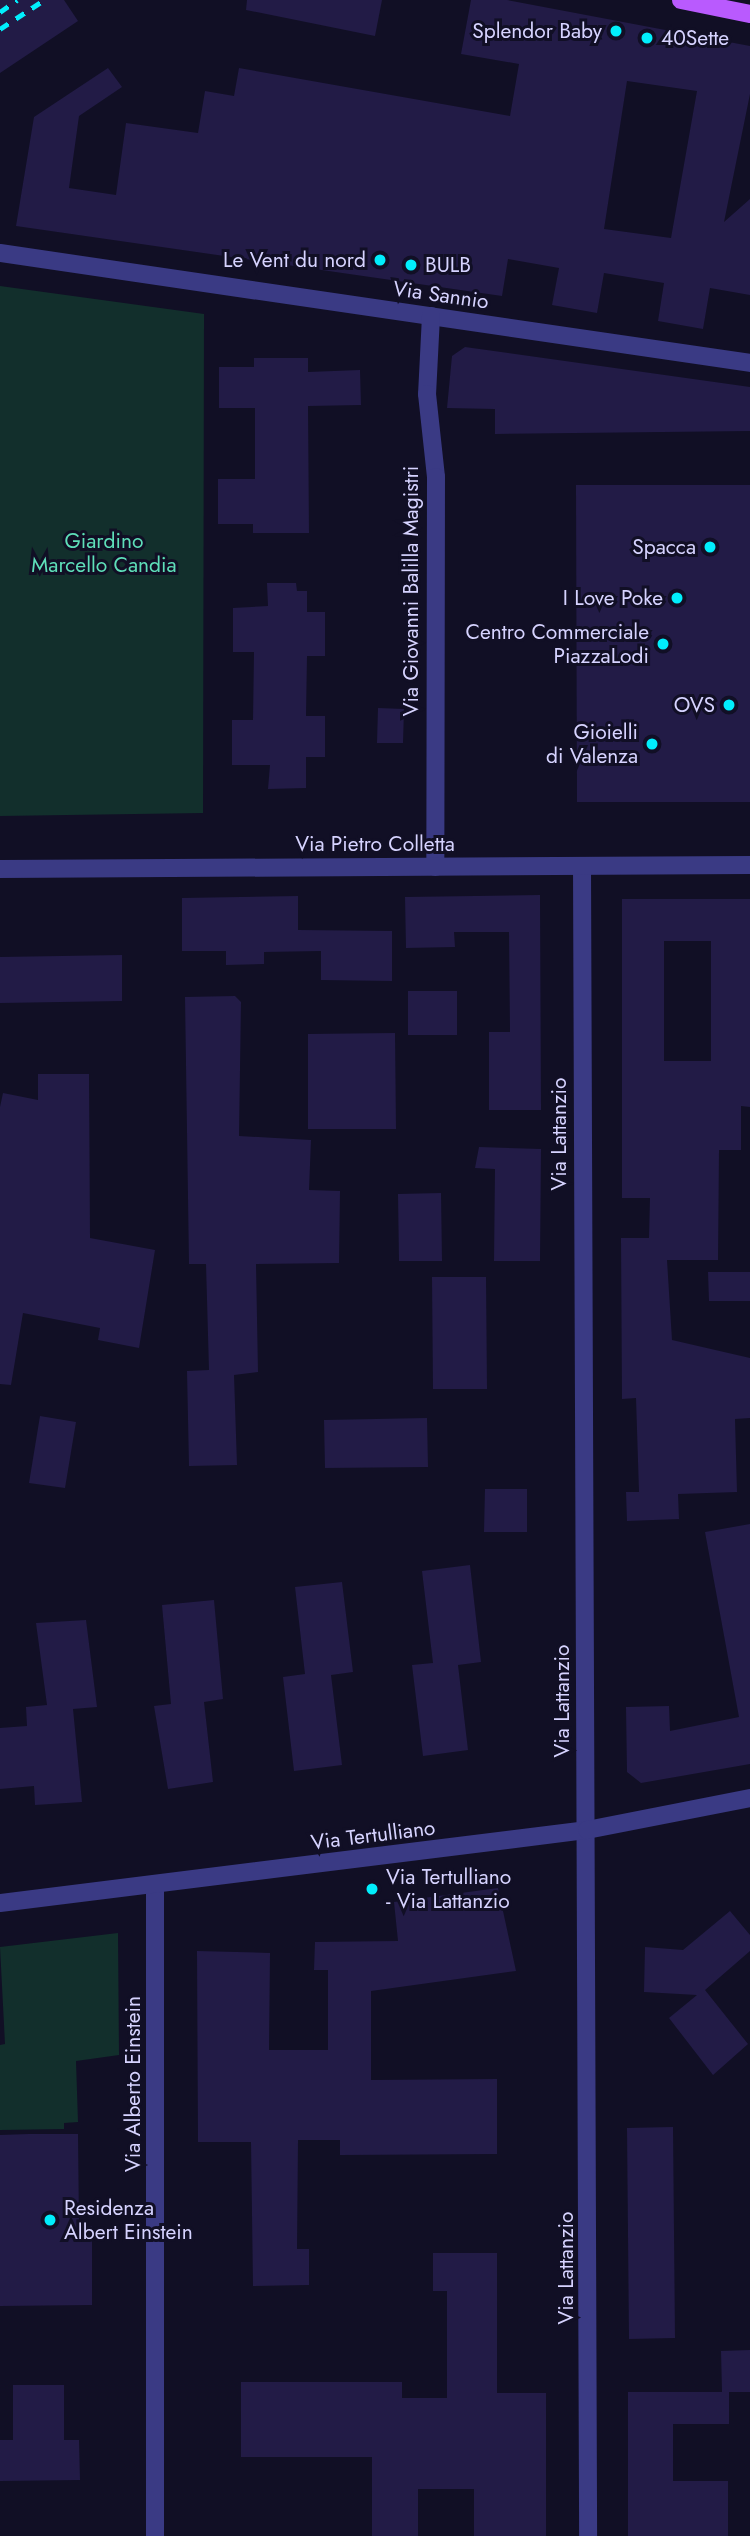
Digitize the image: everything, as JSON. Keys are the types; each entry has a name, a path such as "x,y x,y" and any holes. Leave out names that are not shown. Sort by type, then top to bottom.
{"main road":[{"path":"681,0 750,14"}],"street":[{"name":"Via Sannio","path":"0,253 750,363"},
{"name":"Via Giovanni Balilla Magistri","path":"431,316 426,380 436,477 435,867"},
{"name":"Via Pietro Colletta","path":"0,869 750,865"},
{"name":"Via Lattanzio","path":"582,866 588,2536"},
{"name":"Via Tertulliano","path":"0,1903 587,1830 750,1798"},
{"name":"Via Alberto Einstein","path":"155,1884 155,2536"}],"green space":[{"name":"Giardino Marcello Candia","path":"0,286 204,314 203,813 0,816"},
{"path":"118,1933 119,2055 76,2061 78,2122 64,2123 64,2129 0,2130 0,2045 5,2044 0,1947"}],"building":[{"path":"0,0 64,0 78,21 0,73"},
{"path":"247,0 382,0 375,36 246,10"},
{"path":"471,0 507,0 750,46 750,94 724,222 750,199 750,295 710,288 703,329 658,321 664,283 604,273 597,313 552,305 559,268 508,259 502,296 16,226 34,117 108,68 122,87 79,116 69,188 116,195 126,123 198,133 205,91 234,96 239,68 510,116 519,64 461,54","holes":["627,81 697,91 671,238 604,229"]},
{"path":"465,347 750,387 750,431 495,434 495,409 447,408 452,356"},
{"path":"254,358 308,358 308,372 360,370 361,405 308,406 309,533 253,533 253,524 218,524 218,479 255,479 255,408 219,408 219,367 254,367"},
{"name":"Centro Commerciale PiazzaLodi","path":"576,485 750,485 750,802 577,802"},
{"path":"267,583 296,583 297,591 307,591 307,612 325,612 325,656 307,656 306,716 325,716 325,757 306,757 306,788 268,789 270,765 232,765 232,720 253,720 254,652 233,652 233,608 268,606"},
{"path":"378,708 404,709 403,743 377,743"},
{"path":"540,895 541,1110 489,1110 489,1032 510,1032 509,932 454,932 455,947 406,948 405,897"},
{"path":"298,896 298,930 392,931 392,981 321,980 321,951 264,952 264,964 226,965 226,951 182,951 182,898"},
{"path":"622,899 750,899 750,1107 741,1106 741,1150 719,1150 718,1260 667,1260 672,1340 750,1358 750,1418 735,1419 737,1492 678,1494 679,1519 627,1521 626,1492 639,1492 636,1398 622,1399 621,1238 649,1238 650,1198 622,1198","holes":["664,941 711,941 711,1061 664,1061"]},
{"path":"122,955 122,1001 0,1003 0,957"},
{"path":"408,991 457,991 457,1035 408,1035"},
{"path":"235,996 241,1002 239,1136 311,1140 309,1190 340,1191 339,1263 256,1264 258,1372 234,1375 237,1465 189,1466 187,1371 209,1370 206,1264 189,1264 185,997"},
{"path":"395,1033 396,1129 308,1129 308,1034"},
{"path":"38,1074 89,1074 90,1238 155,1250 139,1348 98,1340 100,1328 23,1313 11,1385 0,1384 0,1107 3,1093 38,1100"},
{"path":"479,1147 541,1149 540,1261 494,1261 495,1169 475,1168"},
{"path":"441,1193 442,1261 399,1261 398,1194"},
{"path":"708,1272 750,1272 750,1301 709,1301"},
{"path":"432,1277 486,1277 487,1389 433,1389"},
{"path":"40,1416 76,1422 65,1488 29,1483"},
{"path":"427,1418 428,1467 325,1468 324,1420"},
{"path":"485,1489 527,1489 527,1532 484,1532"},
{"path":"750,1524 750,1764 641,1783 627,1772 626,1707 669,1706 670,1731 739,1717 705,1532"},
{"path":"470,1565 481,1662 458,1665 468,1750 423,1756 412,1665 433,1663 422,1571"},
{"path":"342,1582 353,1672 331,1675 342,1765 294,1771 283,1677 305,1674 295,1587"},
{"path":"214,1600 223,1699 204,1702 213,1782 168,1789 154,1706 171,1704 162,1605"},
{"path":"86,1620 97,1707 73,1709 82,1802 35,1805 34,1786 0,1789 0,1728 27,1726 26,1707 47,1705 36,1623"},
{"path":"498,1888 516,1971 371,1991 371,2080 497,2079 497,2154 340,2155 340,2140 298,2140 297,2249 309,2249 309,2285 253,2286 251,2142 198,2142 197,1951 270,1953 269,2050 328,2050 328,1970 314,1970 315,1942 398,1941 394,1902"},
{"path":"730,1911 750,1935 750,1951 705,1990 748,2044 713,2075 669,2018 697,1995 644,1992 645,1947 683,1950"},
{"path":"673,2127 675,2338 629,2339 627,2128"},
{"name":"Residenza Albert Einstein","path":"78,2134 79,2226 92,2226 92,2305 0,2306 0,2135"},
{"path":"433,2253 497,2253 497,2393 546,2393 546,2536 474,2536 474,2489 418,2489 418,2536 372,2536 372,2457 241,2457 241,2382 402,2382 402,2398 447,2398 447,2291 433,2291"},
{"path":"750,2350 750,2392 729,2392 729,2424 673,2424 673,2481 728,2481 728,2536 628,2536 628,2392 722,2392 721,2351"},
{"path":"13,2385 64,2385 64,2440 79,2440 80,2480 0,2481 0,2440 13,2440"}],"railway":[{"path":"0,12 17,0"},
{"path":"0,29 44,0"}],"place":[{"name":"Splendor Baby","path":"616,31"},
{"name":"40Sette","path":"647,38"},
{"name":"Le Vent du nord","path":"380,260"},
{"name":"BULB","path":"411,265"},
{"name":"Spacca","path":"710,547"},
{"name":"I Love Poke","path":"677,598"},
{"name":"Centro Commerciale PiazzaLodi","path":"663,644"},
{"name":"OVS","path":"729,705"},
{"name":"Gioielli di Valenza","path":"652,744"},
{"name":"Via Tertulliano - Via Lattanzio","path":"372,1889"},
{"name":"Residenza Albert Einstein","path":"50,2220"}]}
